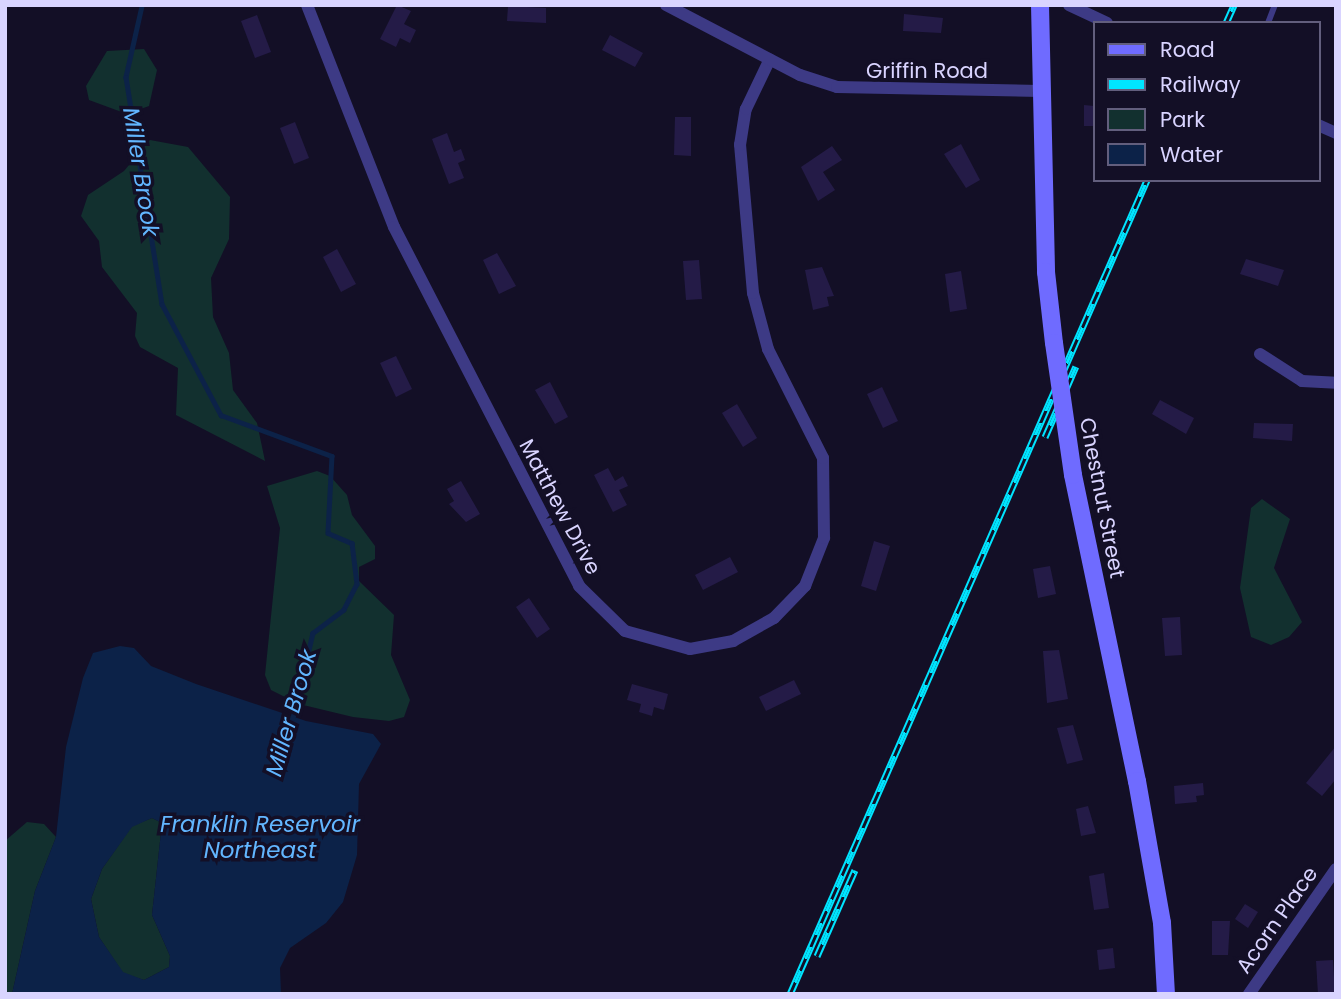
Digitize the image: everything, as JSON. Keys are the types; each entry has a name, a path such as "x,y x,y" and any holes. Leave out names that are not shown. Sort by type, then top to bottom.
{"main road":[{"name":"Chestnut Street","path":"1040,5 1040,91 1054,343 1073,475 1137,781 1162,923 1166,994"}],"street":[{"name":"Matthew Drive","path":"307,5 394,227 579,586 625,631 690,649 746,636 789,605 811,573 825,529 823,458 768,349 753,293 740,145 746,109 770,59"},
{"name":"Griffin Road","path":"666,5 819,82 855,90 1040,91"},
{"path":"1069,5 1103,21"},
{"path":"1320,126 1336,133"},
{"path":"1260,354 1302,381 1336,383"},
{"name":"Acorn Place","path":"1257,991 1336,869"}],"green space":[{"path":"144,49 157,70 149,106 127,114 89,100 86,86 107,51"},
{"path":"150,140 188,147 230,197 229,239 211,278 213,317 229,353 233,390 257,423 265,461 176,415 178,368 140,347 135,336 137,313 102,267 99,241 81,216 88,195 124,171"},
{"path":"317,471 330,476 347,495 352,515 375,546 375,559 359,567 359,581 394,615 391,655 410,700 404,717 389,721 353,717 299,704 271,690 265,675 280,528 267,486"},
{"path":"1262,499 1290,519 1274,568 1302,622 1289,637 1271,645 1251,637 1240,588 1251,508"},
{"path":"152,818 162,823 152,915 170,956 169,967 144,980 123,973 99,937 91,899 102,869 132,826"},
{"path":"27,822 44,824 56,837 35,891 12,994 5,994 5,841"}],"water":[{"name":"Franklin Reservoir Northeast","path":"120,646 134,648 151,666 196,684 306,721 373,734 381,744 359,784 357,855 343,902 326,923 290,948 280,968 281,994 12,994 35,891 56,837 66,747 83,678 93,653","holes":["152,818 162,823 152,915 170,956 169,967 144,980 123,972 99,937 91,899 102,869 132,827"]}],"building":[{"path":"397,5 411,11 404,24 416,30 410,43 400,38 396,47 380,39"},
{"path":"508,6 546,8 546,23 507,21"},
{"path":"904,14 943,18 941,33 903,31"},
{"path":"257,15 271,52 255,58 241,21"},
{"path":"610,35 643,53 635,67 602,50"},
{"path":"1084,105 1092,106 1092,126 1084,126"},
{"path":"675,117 691,117 691,156 674,155"},
{"path":"295,122 309,158 294,164 280,128"},
{"path":"447,133 454,152 461,149 465,160 458,163 464,178 449,184 432,139"},
{"path":"961,144 980,180 966,188 944,154"},
{"path":"832,146 842,160 823,172 835,190 818,201 801,167"},
{"path":"337,249 356,284 341,292 323,257"},
{"path":"497,253 516,286 499,294 483,260"},
{"path":"1246,259 1284,270 1278,286 1240,274"},
{"path":"699,260 702,299 686,300 683,261"},
{"path":"822,267 834,296 827,297 829,306 813,310 805,270"},
{"path":"961,271 967,309 950,312 945,274"},
{"path":"396,356 412,389 396,397 380,363"},
{"path":"550,382 568,417 555,424 535,390"},
{"path":"882,387 898,421 883,428 867,394"},
{"path":"1160,400 1194,418 1186,434 1152,414"},
{"path":"737,404 757,438 743,447 722,413"},
{"path":"1254,423 1293,424 1292,441 1253,438"},
{"path":"608,468 615,481 623,476 628,486 619,490 627,505 613,512 594,475"},
{"path":"461,481 480,514 466,522 449,504 454,501 447,489"},
{"path":"874,541 890,546 876,591 861,586"},
{"path":"730,557 738,572 703,590 695,575"},
{"path":"1050,566 1056,594 1038,598 1033,569"},
{"path":"529,598 550,629 537,638 516,607"},
{"path":"1180,617 1182,655 1165,656 1162,618"},
{"path":"1059,650 1068,699 1047,703 1043,651"},
{"path":"794,680 801,694 766,711 759,697"},
{"path":"632,684 668,694 664,710 654,707 652,716 639,712 641,704 627,700"},
{"path":"1073,725 1083,760 1067,764 1057,728"},
{"path":"1336,746 1336,779 1322,796 1306,783"},
{"path":"1203,783 1204,795 1196,796 1197,802 1175,804 1174,786"},
{"path":"1088,806 1096,833 1081,836 1076,809"},
{"path":"1104,873 1109,908 1094,910 1089,876"},
{"path":"1245,904 1258,912 1248,928 1235,919"},
{"path":"1212,921 1230,921 1228,955 1212,955"},
{"path":"1113,948 1115,968 1099,970 1097,950"},
{"path":"1333,960 1335,994 1318,994 1316,961"}],"waterway":[{"name":"Miller Brook","path":"142,6 126,77 162,304 221,415 332,456 328,533 352,543 357,584 344,610 313,633 293,718"}],"railway":[{"path":"1227,21 1234,5"},
{"path":"790,994 1146,182"},
{"path":"1045,437 1076,366"},
{"path":"817,956 855,870"}]}
